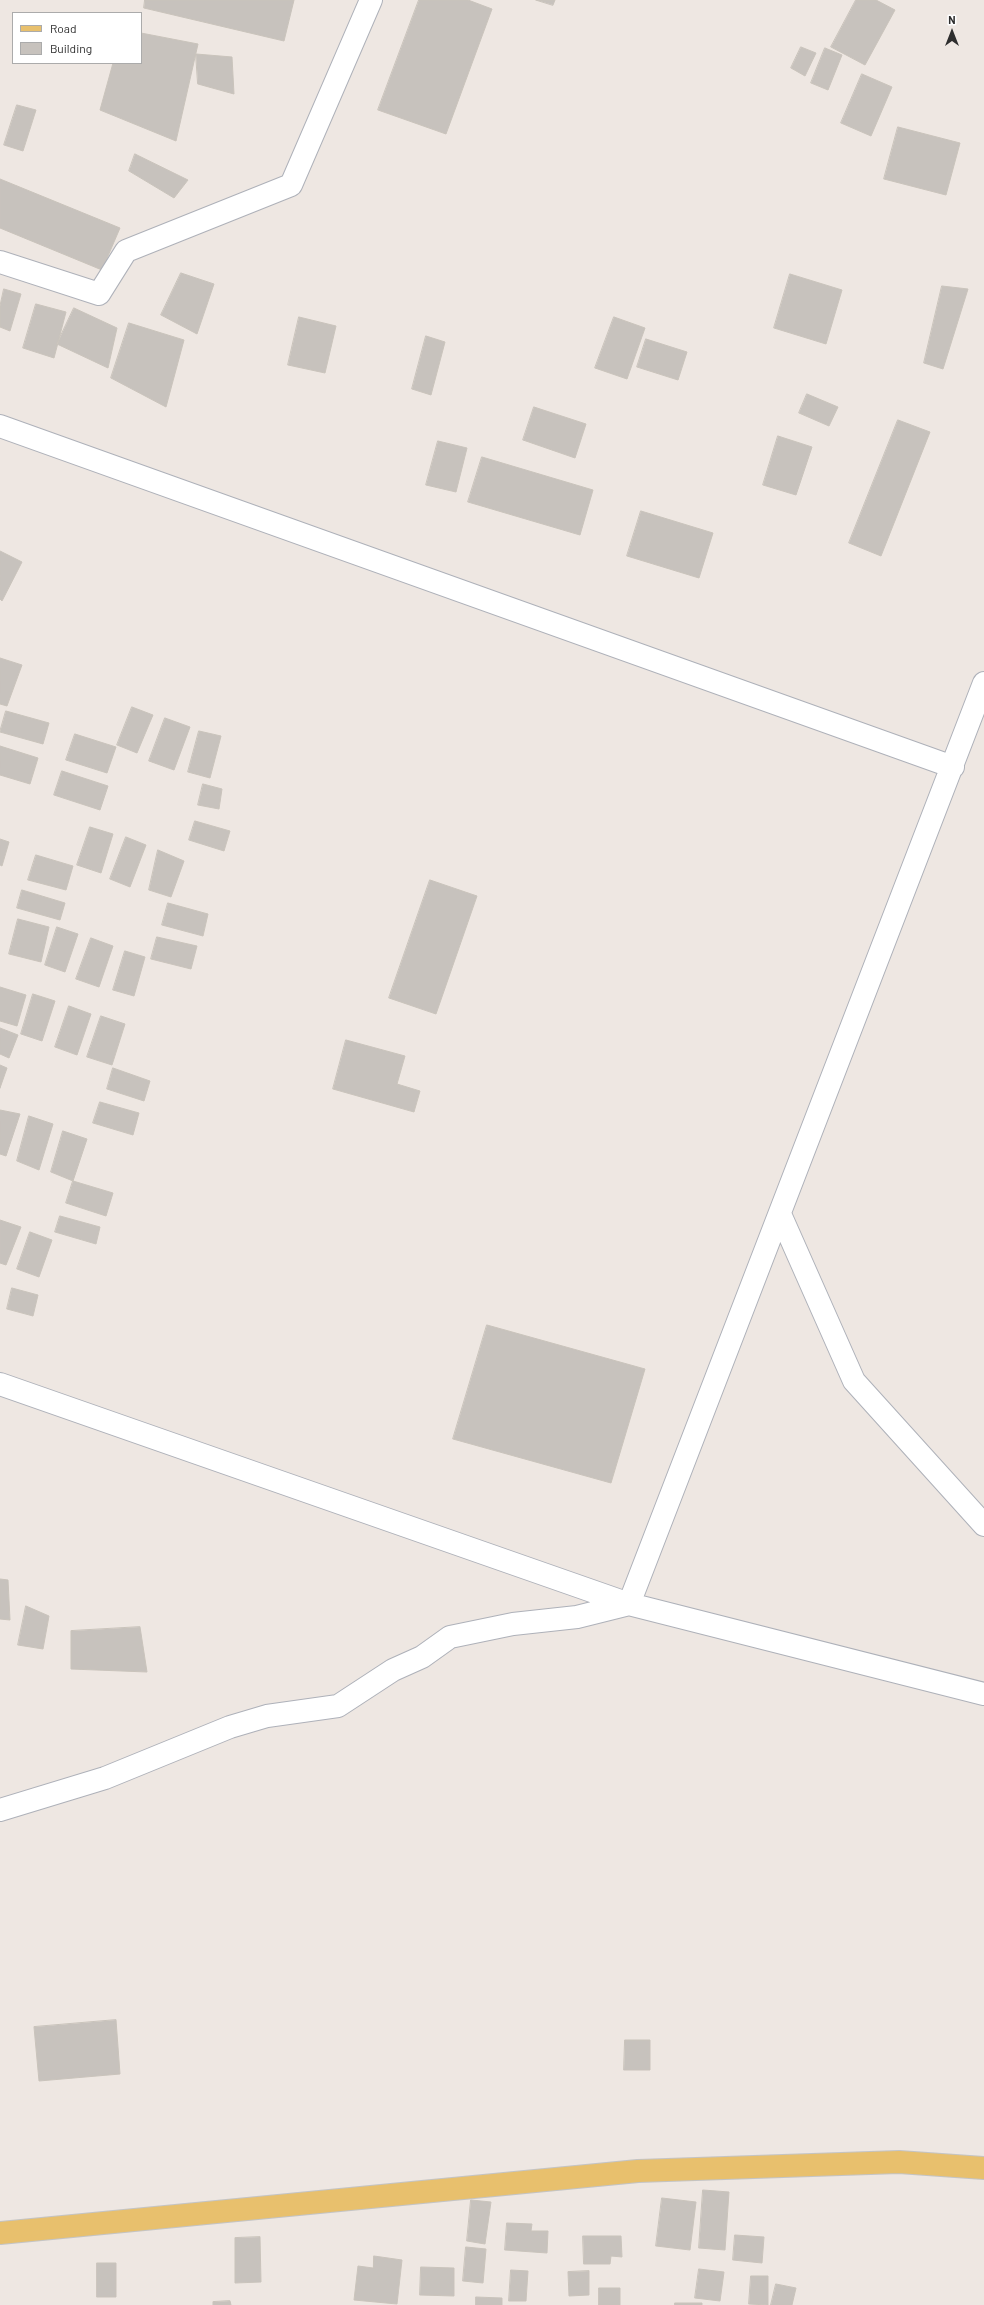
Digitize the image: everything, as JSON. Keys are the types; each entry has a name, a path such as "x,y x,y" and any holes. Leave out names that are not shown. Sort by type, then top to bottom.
{"main road":[{"path":"0,2233 638,2171 898,2162 984,2168"}],"street":[{"path":"0,262 99,294 126,251 292,185 371,0"},
{"path":"0,426 953,767"},
{"path":"629,1604 984,687"},
{"path":"780,1214 854,1381 984,1525"},
{"path":"0,1384 629,1604 984,1694"},
{"path":"0,1810 105,1778 230,1727 267,1716 338,1706 392,1670 422,1657 450,1637 513,1624 577,1617 629,1604"}],"building":[{"path":"145,0 294,0 284,41 144,8"},
{"path":"419,0 468,0 492,9 446,134 378,110"},
{"path":"536,0 555,0 553,5"},
{"path":"856,0 876,0 895,10 865,65 831,47"},
{"path":"142,33 198,44 176,141 100,110 113,64 142,64"},
{"path":"801,47 816,53 805,76 791,68"},
{"path":"825,48 842,55 828,90 811,83"},
{"path":"196,54 232,57 234,94 198,84"},
{"path":"862,74 892,87 871,136 841,123"},
{"path":"17,105 36,110 23,151 4,145"},
{"path":"898,127 960,143 946,195 884,179"},
{"path":"135,154 188,180 174,198 129,171"},
{"path":"0,179 120,228 102,270 0,228"},
{"path":"181,273 214,284 197,334 161,315"},
{"path":"790,274 842,290 826,344 774,328"},
{"path":"942,286 968,289 943,369 924,363"},
{"path":"4,289 21,294 10,331 0,327 0,306"},
{"path":"36,304 66,312 54,358 23,348"},
{"path":"74,308 117,328 108,368 57,344"},
{"path":"299,317 336,326 325,373 288,365"},
{"path":"614,317 645,328 627,379 595,368"},
{"path":"129,323 184,340 166,407 111,378"},
{"path":"426,336 445,342 431,395 412,389"},
{"path":"646,339 687,352 678,380 637,367"},
{"path":"807,394 838,407 829,426 799,413"},
{"path":"534,407 586,424 575,458 523,440"},
{"path":"898,420 930,432 881,556 849,543"},
{"path":"778,436 812,447 796,495 763,485"},
{"path":"438,441 467,448 456,492 426,485"},
{"path":"482,457 593,490 580,535 468,502"},
{"path":"641,511 713,533 699,578 627,556"},
{"path":"0,551 22,562 2,601 0,599"},
{"path":"0,658 22,665 7,706 0,704"},
{"path":"132,707 153,715 137,753 117,745"},
{"path":"6,711 49,723 43,744 0,732"},
{"path":"165,718 190,727 174,770 149,761"},
{"path":"199,731 221,736 210,778 188,772"},
{"path":"75,734 116,747 107,773 66,760"},
{"path":"0,746 38,758 30,784 0,775"},
{"path":"62,771 108,786 100,810 54,795"},
{"path":"203,784 222,789 219,809 198,805"},
{"path":"195,821 230,831 224,851 189,840"},
{"path":"90,827 113,834 101,873 77,865"},
{"path":"126,837 146,845 130,887 110,879"},
{"path":"0,839 9,842 2,866 0,865"},
{"path":"158,850 184,861 171,897 149,890"},
{"path":"36,855 73,866 66,890 28,880"},
{"path":"430,880 477,896 436,1014 389,998"},
{"path":"22,890 65,903 60,920 17,908"},
{"path":"168,903 208,914 203,936 162,925"},
{"path":"18,919 49,927 41,962 9,954"},
{"path":"57,927 78,934 65,972 45,965"},
{"path":"157,937 197,946 191,969 151,959"},
{"path":"91,938 113,946 99,987 76,979"},
{"path":"125,951 145,957 134,996 113,990"},
{"path":"0,987 26,995 17,1026 0,1021"},
{"path":"33,994 55,1001 42,1041 21,1034"},
{"path":"69,1006 91,1014 77,1055 55,1047"},
{"path":"101,1016 125,1024 112,1065 87,1057"},
{"path":"0,1028 18,1035 9,1058 0,1054"},
{"path":"346,1040 405,1056 397,1084 420,1091 414,1112 333,1089"},
{"path":"0,1065 7,1068 0,1088"},
{"path":"113,1068 150,1081 144,1101 107,1089"},
{"path":"100,1102 139,1113 133,1135 93,1123"},
{"path":"0,1110 20,1114 6,1156 0,1154"},
{"path":"29,1116 53,1124 39,1170 17,1161"},
{"path":"63,1131 87,1139 73,1181 51,1172"},
{"path":"73,1181 113,1193 106,1216 66,1203"},
{"path":"60,1216 100,1227 96,1244 55,1232"},
{"path":"0,1220 21,1227 6,1265 0,1263"},
{"path":"30,1232 52,1240 39,1277 17,1269"},
{"path":"12,1288 38,1295 33,1316 7,1309"},
{"path":"487,1325 645,1369 611,1483 453,1439"},
{"path":"0,1579 8,1580 10,1620 0,1619"},
{"path":"26,1606 49,1616 43,1649 18,1645"},
{"path":"140,1627 147,1672 71,1669 71,1631"},
{"path":"116,2020 120,2074 39,2081 34,2027"},
{"path":"625,2040 650,2040 650,2070 624,2070"},
{"path":"703,2190 729,2192 725,2250 699,2248"},
{"path":"662,2198 696,2202 690,2250 656,2246"},
{"path":"471,2200 491,2202 485,2244 467,2241"},
{"path":"507,2223 532,2224 531,2231 548,2231 547,2253 505,2250"},
{"path":"735,2235 764,2237 762,2263 733,2260"},
{"path":"583,2236 621,2236 622,2257 611,2256 610,2264 584,2264"},
{"path":"260,2237 261,2282 235,2283 235,2238"},
{"path":"466,2247 486,2249 483,2283 463,2281"},
{"path":"374,2256 402,2260 397,2304 354,2300 358,2266 373,2268"},
{"path":"97,2263 116,2263 116,2297 97,2297"},
{"path":"421,2267 454,2268 454,2296 420,2295"},
{"path":"699,2269 724,2272 720,2301 695,2298"},
{"path":"511,2270 528,2271 526,2301 509,2301"},
{"path":"589,2271 589,2295 569,2296 568,2272"},
{"path":"751,2276 768,2276 768,2305 749,2304"},
{"path":"776,2284 796,2288 792,2305 771,2305"},
{"path":"599,2288 620,2288 620,2305 599,2305"},
{"path":"476,2297 502,2298 502,2305 476,2305"},
{"path":"230,2301 231,2305 213,2305 213,2302"},
{"path":"675,2303 702,2303 702,2305 675,2305"}]}
